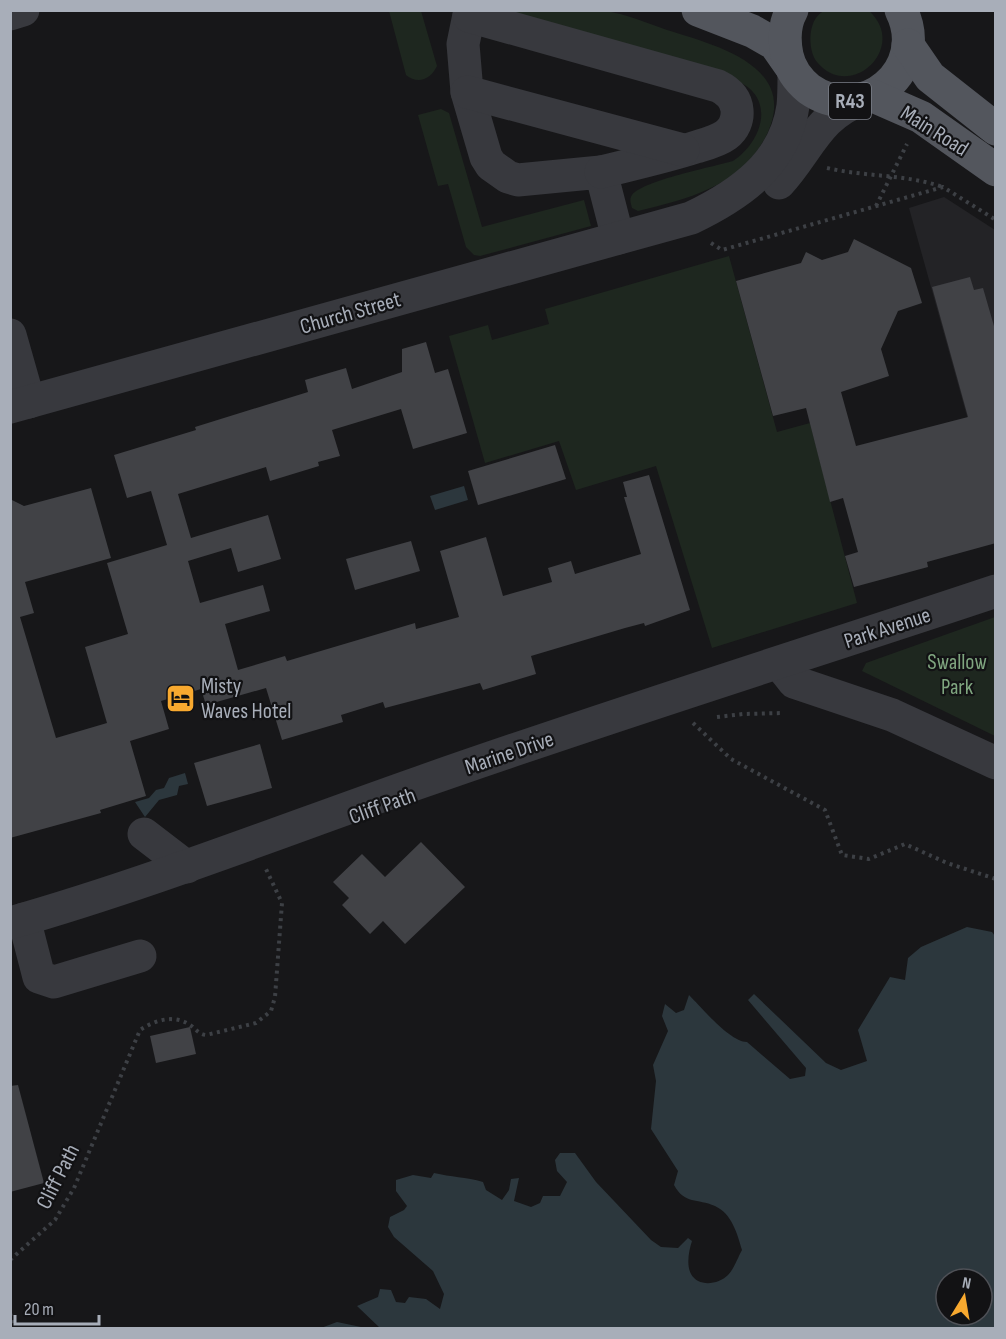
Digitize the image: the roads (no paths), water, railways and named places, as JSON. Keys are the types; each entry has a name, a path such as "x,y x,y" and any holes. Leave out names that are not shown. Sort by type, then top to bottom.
{"main road":[{"name":"Main Road","path":"698,10 752,32 774,44 804,85 832,100 847,102 868,98 886,87 897,75 905,61 908,24"},
{"path":"791,69 784,40 788,17 792,10"},
{"name":"Main Road","path":"908,24 930,77 996,129"},
{"name":"Main Road","path":"868,98 921,117 996,170"}],"street":[{"path":"10,14 24,10"},
{"path":"469,13 718,86 726,89 736,103 737,112 732,130 725,136 685,150 601,172 518,180 498,172 486,157 467,92 463,44 469,13"},
{"name":"Church Street","path":"684,220 729,198 770,162 782,144 789,125 793,106 791,69"},
{"path":"467,92 685,150"},
{"name":"Church Street","path":"20,405 618,238 684,220 725,214 742,208 758,200 788,173 813,136 832,115 852,103 868,98"},
{"path":"601,172 618,238"},
{"path":"10,335 20,405"},
{"name":"Park Avenue","path":"780,663 996,591"},
{"path":"780,663 794,682 892,715 996,763"},
{"name":"Marine Drive","path":"17,921 187,867 566,732 780,663"},
{"path":"144,834 187,867"},
{"path":"17,921 39,977 54,982 140,956"}],"place":[{"name":"Misty Waves Hotel","path":"180,698"}],"park label":[{"name":"Swallow Park","path":"957,674"}]}
